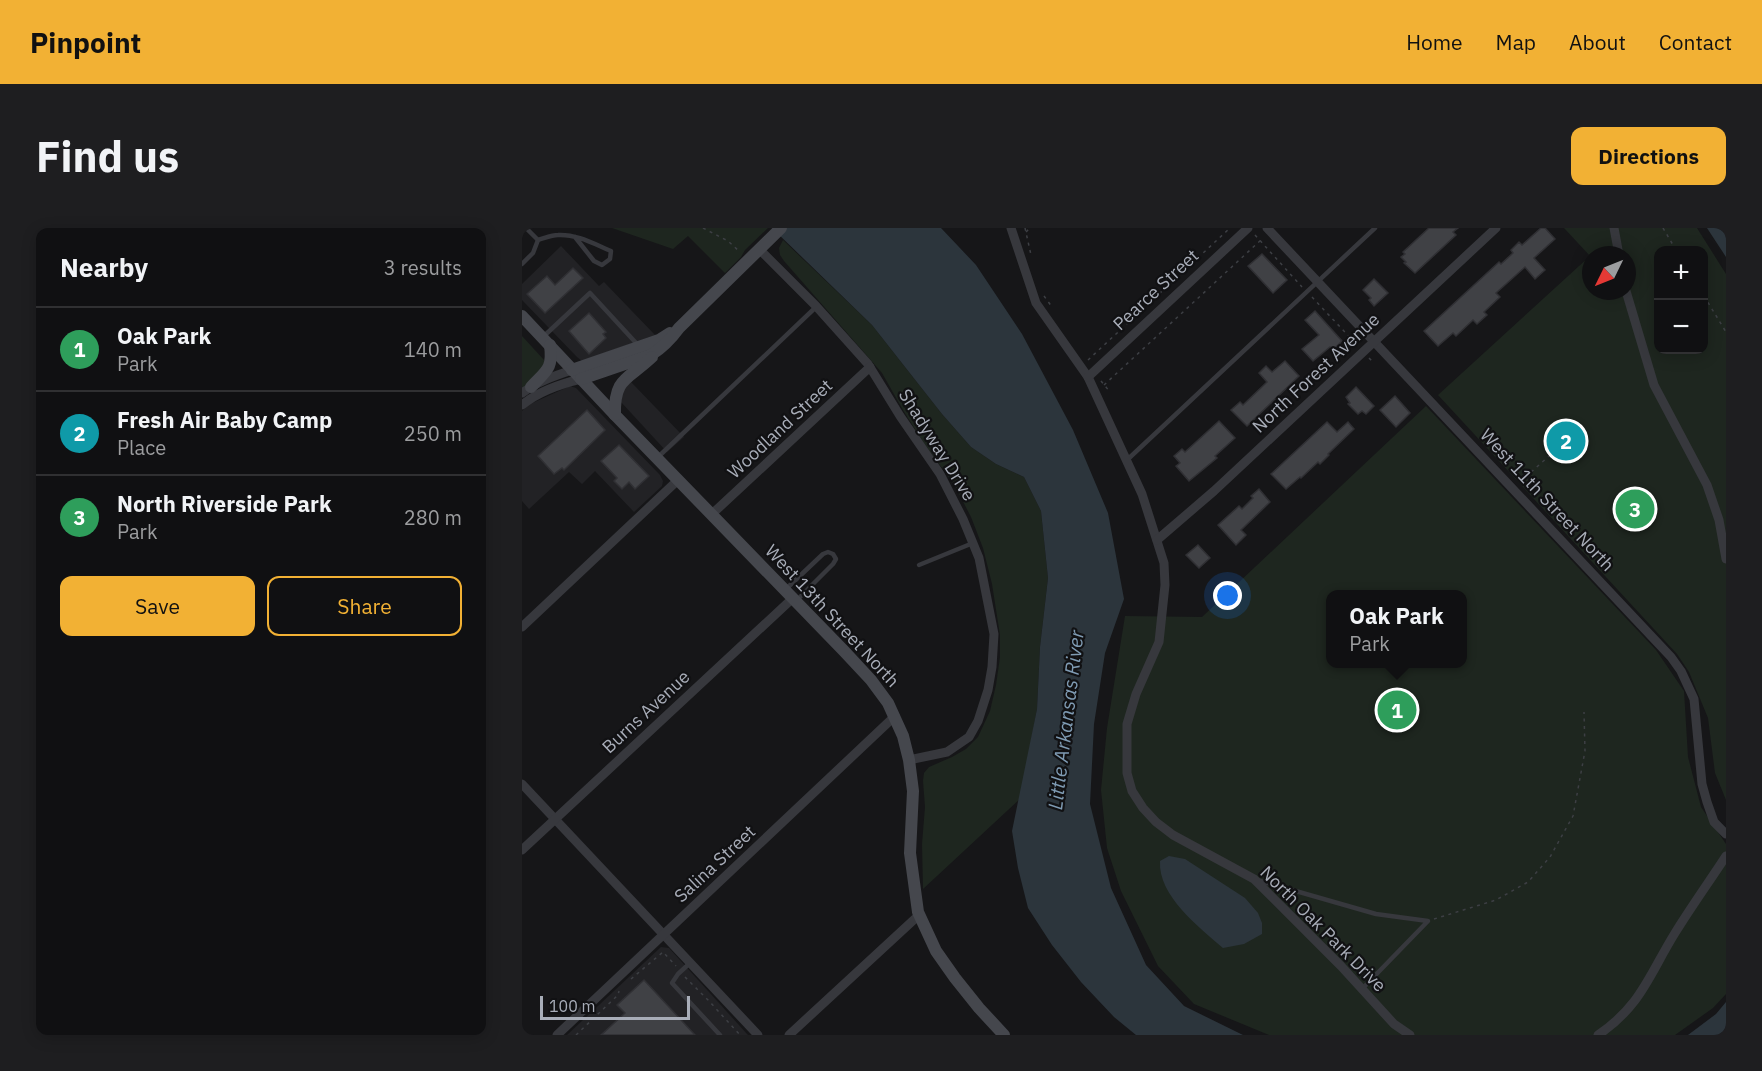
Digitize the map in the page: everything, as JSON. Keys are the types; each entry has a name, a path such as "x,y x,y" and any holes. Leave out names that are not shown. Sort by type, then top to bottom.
{"street":[{"name":"North Oak Park Drive","path":"1011,228 1036,303 1091,374 1142,494 1164,562 1162,624 1159,642 1136,694 1127,724 1126,773 1132,791 1156,822 1173,835 1254,879 1394,1024 1410,1035"},
{"name":"Pearce Street","path":"1091,374 1248,228"},
{"name":"North Forest Avenue","path":"1157,540 1214,491 1496,228"},
{"path":"1614,228 1617,246"},
{"name":"West 11th Street North","path":"1269,230 1671,657 1681,671 1694,699 1702,784 1714,822 1726,834"},
{"path":"615,415 617,389 624,380 671,339 679,328 778,231"},
{"name":"Shadyway Drive","path":"760,250 816,306 870,367 940,474 980,558 994,634 988,690 978,721 969,737 947,752 909,760"},
{"path":"1629,300 1654,385 1707,485 1719,520 1726,559"},
{"name":"West 13th Street North","path":"522,316 871,680 888,703 895,716 909,760 913,791 910,853 919,915 936,951 955,978 978,1008 1004,1035"},
{"path":"522,405 532,397 659,340 679,328"},
{"path":"527,390 549,368 552,359 546,341"},
{"path":"527,390 556,375 577,375 651,356 660,349"},
{"name":"Woodland Street","path":"712,514 870,367"},
{"path":"522,627 678,480"},
{"name":"Burns Avenue","path":"522,850 791,596"},
{"name":"Salina Street","path":"556,1035 895,716"},
{"path":"522,784 758,1035"},
{"path":"1598,1035 1617,1022 1632,1007 1675,934 1726,856"},
{"path":"789,1035 919,915"}],"lane":[{"path":"526,228 538,240"},
{"path":"1127,460 1375,228"},
{"path":"538,240 557,234 575,237 611,251 610,259 602,265 594,261 575,237"},
{"path":"522,264 533,254 538,240"},
{"path":"546,341 590,293 640,347"},
{"path":"657,458 816,306"},
{"path":"919,565 973,543"},
{"path":"828,552 833,554 836,559 833,564 791,596 823,554 828,552"},
{"path":"1254,879 1376,914 1428,921"},
{"path":"1362,989 1428,921"},
{"path":"690,963 672,983 720,1035"}],"path":[{"path":"703,228 728,241 743,255"},
{"path":"1025,228 1032,258"},
{"path":"1026,232 1030,228"},
{"path":"1110,392 1091,374 1087,361 1230,228"},
{"path":"1663,228 1674,246"},
{"path":"1104,385 1269,230"},
{"path":"1040,289 1051,306"},
{"path":"1706,300 1726,332"},
{"path":"1517,484 1558,448"},
{"path":"1428,921 1496,900 1528,882 1550,857 1573,816 1585,751 1584,712"},
{"path":"629,982 663,952 740,1035"},
{"path":"576,1035 618,995 620,989"}],"shaded area":[{"path":"612,228 768,228 725,273 688,236 673,249"},
{"path":"1564,228 1697,228 1726,274 1726,800 1715,773 1708,718 1689,672 1677,654 1438,395 1582,263 1582,300 1636,300 1636,246 1582,247"},
{"path":"783,240 872,325 971,447 996,464 1024,477 1041,511 1048,578 1040,647 1037,709 1020,799 923,889 924,773 929,767 966,749 978,737 990,711 996,685 1000,635 992,584 983,548 971,517 955,486 923,442 882,373 784,261 779,248"},
{"path":"561,246 599,286 604,282 655,335 582,361 577,357 522,300 522,284"},
{"path":"522,336 544,360 544,369 522,389"},
{"path":"631,382 684,437 667,452 621,402 622,391"},
{"path":"570,386 576,388 660,475 663,481 662,486 634,512 595,471 582,484 569,472 529,509 522,501 522,411 528,405"},
{"path":"1426,406 1656,650 1684,691 1688,757 1701,807 1726,844 1726,994 1713,1008 1675,1035 1269,1035 1194,1004 1158,966 1121,891 1107,848 1101,790 1107,728 1125,616 1202,617"},
{"path":"661,947 669,948 748,1035 567,1035"}],"water":[{"name":"Little Arkansas River","path":"772,228 941,228 976,265 1022,334 1073,430 1108,513 1124,599 1105,653 1094,724 1090,804 1111,888 1146,965 1184,1006 1243,1035 1136,1035 1114,1017 1081,982 1052,945 1028,908 1012,831 1037,709 1040,647 1048,578 1041,511 1024,477 996,464 971,447 872,325"},
{"path":"1707,228 1726,228 1726,257"},
{"path":"1169,856 1185,859 1245,898 1258,913 1262,923 1262,934 1244,944 1223,948 1182,910 1173,898 1161,874 1160,861"},
{"path":"1726,1002 1726,1035 1688,1035 1716,1014"}],"building":[{"path":"1429,228 1458,228 1453,232 1456,235 1415,273 1401,257 1405,254 1403,252"},
{"path":"1541,228 1545,228 1555,239 1534,258 1545,270 1535,279 1525,267 1496,293 1500,297 1484,312 1487,315 1477,324 1473,320 1456,336 1453,333 1438,346 1424,331 1499,262 1501,264 1513,253 1511,250 1519,242 1522,245"},
{"path":"1262,254 1287,280 1273,293 1248,266"},
{"path":"573,268 583,278 545,313 527,294 547,276 555,285"},
{"path":"1374,279 1388,293 1374,306 1369,300 1371,298 1363,290"},
{"path":"1315,311 1342,341 1333,350 1330,347 1313,361 1302,349 1319,335 1305,320"},
{"path":"589,313 606,332 603,334 606,338 589,354 569,331"},
{"path":"1285,361 1299,376 1247,426 1231,410 1240,402 1243,405 1267,382 1259,373 1266,366 1272,372"},
{"path":"1356,387 1374,406 1366,414 1362,411 1358,414 1348,404 1350,403 1346,397"},
{"path":"1395,396 1410,413 1396,427 1380,410"},
{"path":"587,410 605,430 564,470 562,468 554,474 538,456"},
{"path":"1561,420 1586,447 1570,462 1545,435"},
{"path":"1219,421 1235,438 1215,456 1217,458 1189,481 1176,466 1180,463 1174,456 1182,449 1185,452"},
{"path":"1327,422 1337,432 1348,422 1354,429 1320,464 1318,462 1286,489 1271,474"},
{"path":"619,445 649,476 635,489 629,482 622,489 614,481 617,478 601,461"},
{"path":"1259,489 1270,502 1241,530 1246,535 1236,545 1218,525 1239,506 1242,509"},
{"path":"1198,545 1210,558 1199,568 1186,555"},
{"path":"644,980 695,1035 601,1035 625,1013 617,1005"}],"place":[{"name":"Fresh Air Baby Camp","path":"1566,441"},
{"name":"North Riverside Park","path":"1635,509"},
{"name":"Oak Park","path":"1397,710"}]}
